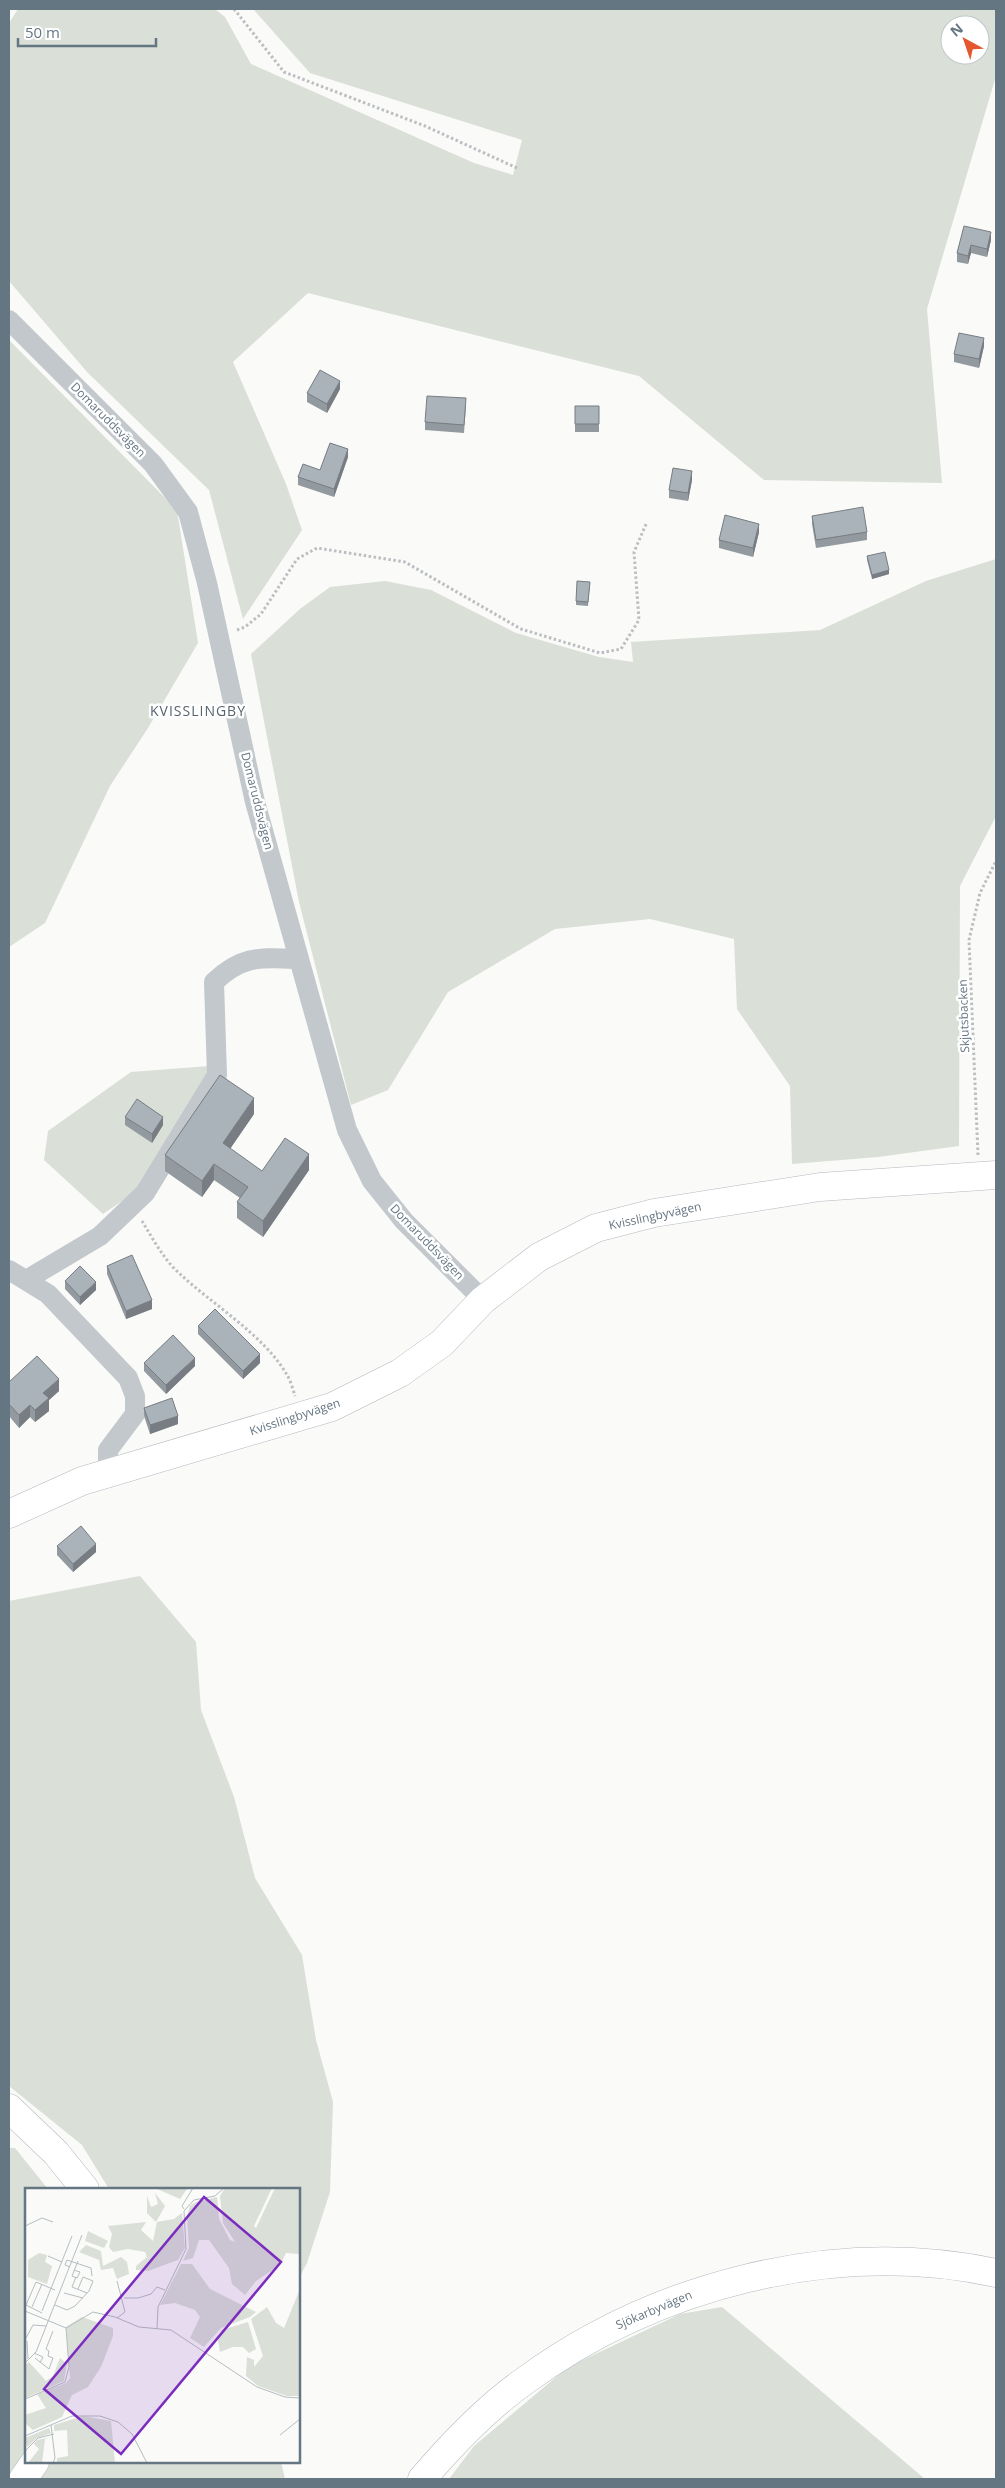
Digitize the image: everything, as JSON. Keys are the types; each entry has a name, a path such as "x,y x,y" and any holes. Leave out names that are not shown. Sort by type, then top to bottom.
{"street":[{"name":"Domaruddsvägen","path":"9,320 153,464 188,512 219,635 255,802 347,1130 372,1181 404,1222 483,1300"},
{"path":"26,1280 100,1236 145,1192 217,1075 214,982 226,970 254,958 299,959"},
{"name":"Kvisslingbyvägen","path":"9,1514 82,1481 108,1472 332,1407 400,1373 442,1343 483,1300 539,1258 596,1228 654,1213 820,1187 988,1175"},
{"path":"9,1270 48,1294 128,1378 135,1396 135,1414 108,1450 108,1472"},
{"path":"9,2108 56,2153 84,2188"},
{"name":"Sjökarbyvägen","path":"422,2479 451,2445 522,2382 602,2332 689,2294 780,2271 874,2262 969,2267 996,2273"},
{"path":"23,2479 34,2463"}],"path":[{"path":"234,9 284,72 426,126 517,168"},
{"path":"219,635 245,627 261,614 297,559 317,548 405,562 521,629 600,653 621,648 639,620 634,552 647,522"},
{"name":"Skjutsbacken","path":"988,1175 969,940 980,893 996,861"},
{"path":"133,1205 159,1249 179,1274 217,1303 262,1345 287,1375 302,1416"}],"shaded area":[{"path":"18,9 215,9 225,17 251,64 474,163 513,175 522,140 310,73 253,9 996,9 996,76 927,309 942,483 764,480 639,376 308,293 233,362 286,484 302,530 243,619 209,490 87,372 9,281 9,23"},
{"path":"9,340 177,510 198,643 148,728 110,786 45,923 9,947"},
{"path":"996,559 996,816 960,886 959,1146 878,1157 792,1164 790,1086 737,1009 734,939 650,919 555,929 448,992 388,1090 351,1105 299,902 251,654 300,609 330,587 385,581 431,590 516,633 599,657 633,662 631,642 820,630 926,581"},
{"path":"209,1066 207,1082 140,1189 103,1214 44,1160 48,1131 131,1072"},
{"path":"140,1576 196,1642 201,1710 234,1797 255,1878 302,1955 316,2040 333,2102 330,2192 307,2263 300,2276 300,2188 108,2188 82,2145 9,2086 9,1601"},
{"path":"9,2148 15,2148 47,2188 25,2188 26,2463 18,2479 9,2479"},
{"path":"722,2307 925,2479 449,2479 474,2446 568,2367 680,2314"},
{"path":"50,2463 281,2463 285,2479 40,2479"}],"building":[{"path":"964,226 991,232 987,249 971,245 968,256 957,253"},
{"path":"959,333 984,338 979,359 954,354"},
{"path":"320,370 340,381 327,404 307,393"},
{"path":"427,396 466,398 464,425 425,422"},
{"path":"575,406 599,406 599,424 575,424"},
{"path":"330,443 348,449 334,489 298,477 303,464 320,470"},
{"path":"673,468 692,471 688,493 669,490"},
{"path":"863,507 867,532 816,540 812,516"},
{"path":"725,515 759,524 753,548 719,540"},
{"path":"885,552 889,570 872,575 867,556"},
{"path":"577,581 590,582 588,602 576,601"},
{"path":"220,1075 254,1098 223,1143 262,1171 285,1138 309,1154 263,1221 237,1202 248,1187 214,1164 202,1181 165,1155"},
{"path":"137,1099 163,1117 152,1134 125,1117"},
{"path":"132,1255 152,1300 126,1311 107,1266"},
{"path":"80,1266 96,1282 80,1297 65,1281"},
{"path":"215,1309 260,1354 243,1371 198,1326"},
{"path":"173,1335 195,1358 166,1385 144,1363"},
{"path":"37,1356 59,1379 43,1393 49,1398 35,1410 30,1405 19,1415 9,1404 9,1382"},
{"path":"172,1398 178,1416 150,1425 144,1408"},
{"path":"81,1526 96,1544 73,1564 57,1546"}],"district":[{"name":"KVISSLINGBY","path":"198,711"}]}
